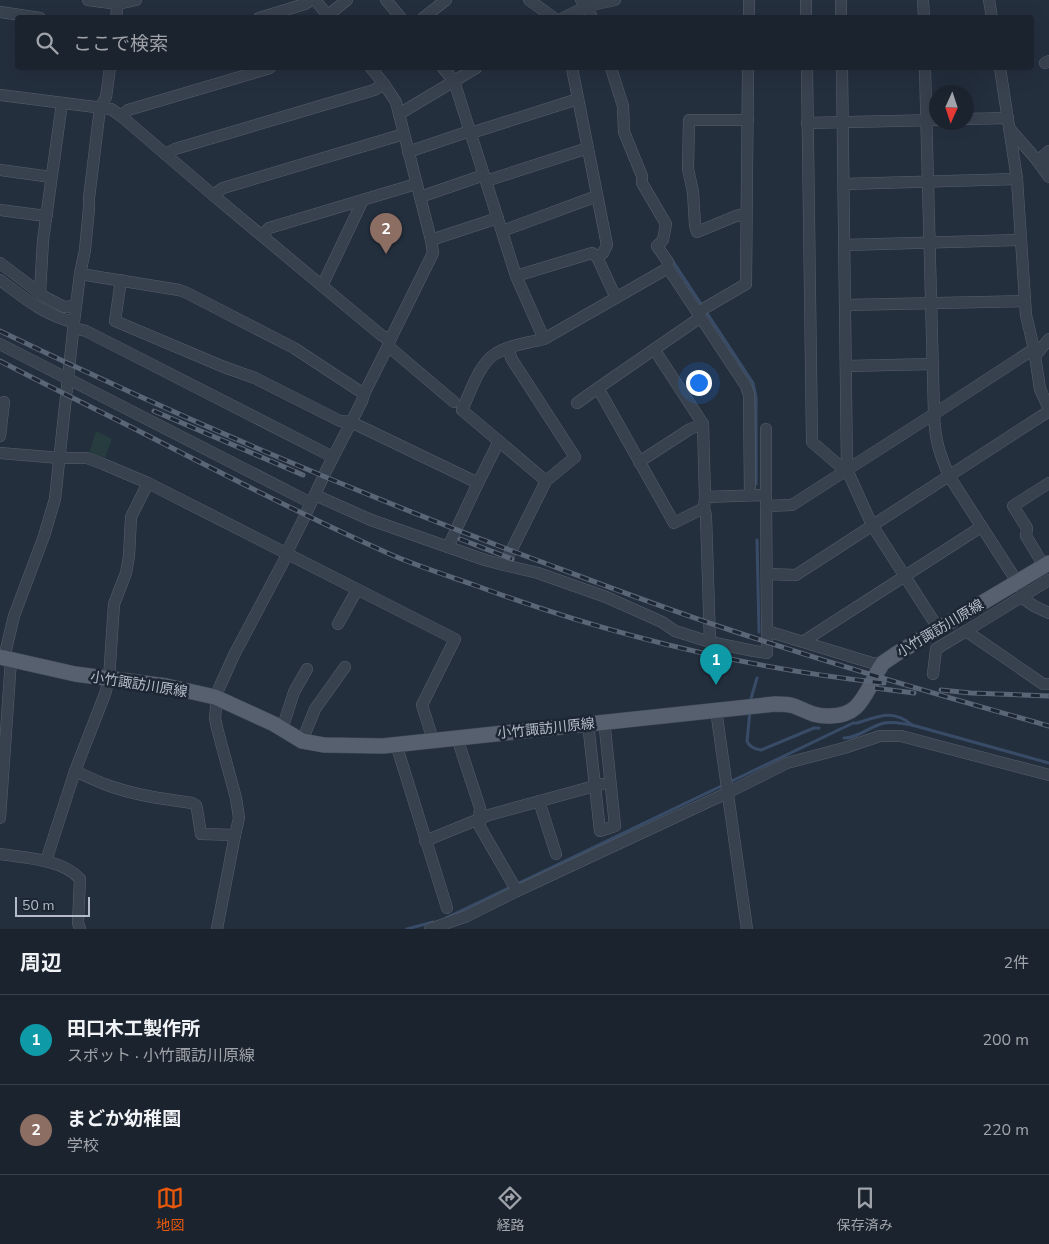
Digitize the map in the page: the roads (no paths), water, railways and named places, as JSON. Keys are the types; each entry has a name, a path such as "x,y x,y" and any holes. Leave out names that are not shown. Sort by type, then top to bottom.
{"main road":[{"name":"小竹諏訪川原線","path":"5,658 75,674 166,686 216,697 282,729 302,741 324,746 383,746 606,721 786,704 811,714 827,716 843,714 858,706 882,664 896,654 938,628 1021,591 1047,570"}],"street":[{"path":"88,0 118,2 136,0"},
{"path":"269,15 305,4 311,0"},
{"path":"315,0 328,15"},
{"path":"330,15 347,0"},
{"path":"386,0 398,15"},
{"path":"427,15 446,0"},
{"path":"529,0 550,15"},
{"path":"567,15 584,3 615,0"},
{"path":"749,0 749,15"},
{"path":"806,0 806,15"},
{"path":"841,0 841,15"},
{"path":"923,0 924,15"},
{"path":"989,0 992,15"},
{"path":"116,15 118,2"},
{"path":"584,3 590,15"},
{"path":"0,12 20,15"},
{"path":"0,818 5,658 14,616 44,536 55,499 100,108 106,97 110,70"},
{"path":"121,116 128,110 263,70"},
{"path":"217,929 239,812 215,718 216,697 234,655 362,401 433,253 396,102 373,70"},
{"path":"445,70 454,81 516,276 544,339"},
{"path":"399,114 473,70"},
{"path":"572,70 607,245 597,257"},
{"path":"612,70 623,106 624,132 642,176 642,182 666,224 663,240 657,246 668,262 668,268 702,312 746,386 749,395 750,495"},
{"path":"577,403 654,349 702,312 746,284 748,70"},
{"path":"807,70 812,442 847,470"},
{"path":"842,70 847,470 872,525 938,628"},
{"path":"925,70 929,103"},
{"path":"767,574 796,575 1049,410 1040,390 1026,315 1017,179 1000,70"},
{"path":"165,154 175,149 374,90 384,84"},
{"path":"0,95 111,109 381,335 454,402"},
{"path":"408,152 578,99"},
{"path":"40,293 43,240 62,103"},
{"path":"746,214 736,216 697,232 693,192 688,169 689,120 748,120"},
{"path":"807,123 929,120"},
{"path":"974,120 1009,123 1049,177"},
{"path":"931,130 928,182 929,243 936,440 948,476 1021,591 1034,606 1049,613"},
{"path":"213,195 223,188 404,134"},
{"path":"420,196 588,148"},
{"path":"1049,151 1042,157 1049,168"},
{"path":"0,170 52,177"},
{"path":"844,184 1017,179"},
{"path":"262,236 269,228 416,184"},
{"path":"502,231 596,196"},
{"path":"322,286 363,200"},
{"path":"0,210 47,215"},
{"path":"431,240 498,218"},
{"path":"845,245 1021,240"},
{"path":"516,276 592,253 597,257 616,298"},
{"path":"0,263 45,297 64,307 76,306"},
{"path":"546,481 462,410 480,372 487,361 495,354 509,348 544,339 668,268"},
{"path":"80,274 187,293 294,348 364,394"},
{"path":"0,280 40,309 333,457"},
{"path":"121,280 115,321 224,367 255,378 340,421 351,422 478,483"},
{"path":"846,305 1025,301"},
{"path":"598,388 674,523 705,502 750,495 792,505 1034,352 1049,339"},
{"path":"0,344 313,499 485,560 538,573 606,597 662,622 675,631 710,642 767,652 766,429"},
{"path":"504,565 546,481 576,457 511,358 509,348"},
{"path":"654,349 703,424 710,642"},
{"path":"846,366 932,364"},
{"path":"0,436 4,402"},
{"path":"639,462 690,429 703,424"},
{"path":"448,547 499,441"},
{"path":"0,453 60,458 87,458 103,464 148,484 455,639 422,705 433,740"},
{"path":"1047,570 1026,536 1027,528 1012,506 1049,483"},
{"path":"46,862 75,771 105,694 109,678 114,604 126,573 131,517 148,484"},
{"path":"804,642 981,526"},
{"path":"338,624 357,590"},
{"path":"933,674 936,649 966,632 1021,591"},
{"path":"767,630 872,663 882,664"},
{"path":"966,632 1043,684 1049,684"},
{"path":"302,741 315,709 344,667"},
{"path":"282,729 294,692 308,669"},
{"path":"716,710 748,929"},
{"path":"588,723 600,831 615,826 605,729 606,721"},
{"path":"430,929 468,916 516,891 787,763 880,736 901,736 1049,775"},
{"path":"458,737 480,808 480,827 516,891"},
{"path":"396,744 447,908"},
{"path":"75,771 128,791 196,805 201,834 235,834"},
{"path":"425,840 489,814 610,783"},
{"path":"539,801 556,854"},
{"path":"0,854 46,862 69,869 80,879 78,923 80,929"}],"waterway":[{"path":"672,260 753,383 756,397 756,484"},
{"path":"757,540 759,632"},
{"path":"750,702 757,678"},
{"path":"750,711 747,741 750,746 756,749 761,750 814,728 819,728"},
{"path":"446,918 853,723 879,716 892,715 912,725 1049,763"},
{"path":"844,738 855,736 884,723 894,722 912,725"},
{"path":"407,929 433,922"}],"railway":[{"path":"0,331 133,393 334,481 539,561 769,643 1049,726"},
{"path":"0,361 292,508 358,540 424,567 577,620 678,647 780,668 884,683"},
{"path":"154,411 303,475"},
{"path":"460,539 512,559"},
{"path":"875,688 914,693"},
{"path":"941,690 1049,696"}],"place":[{"name":"まどか幼稚園","path":"386,254"},
{"name":"田口木工製作所","path":"716,685"}]}
